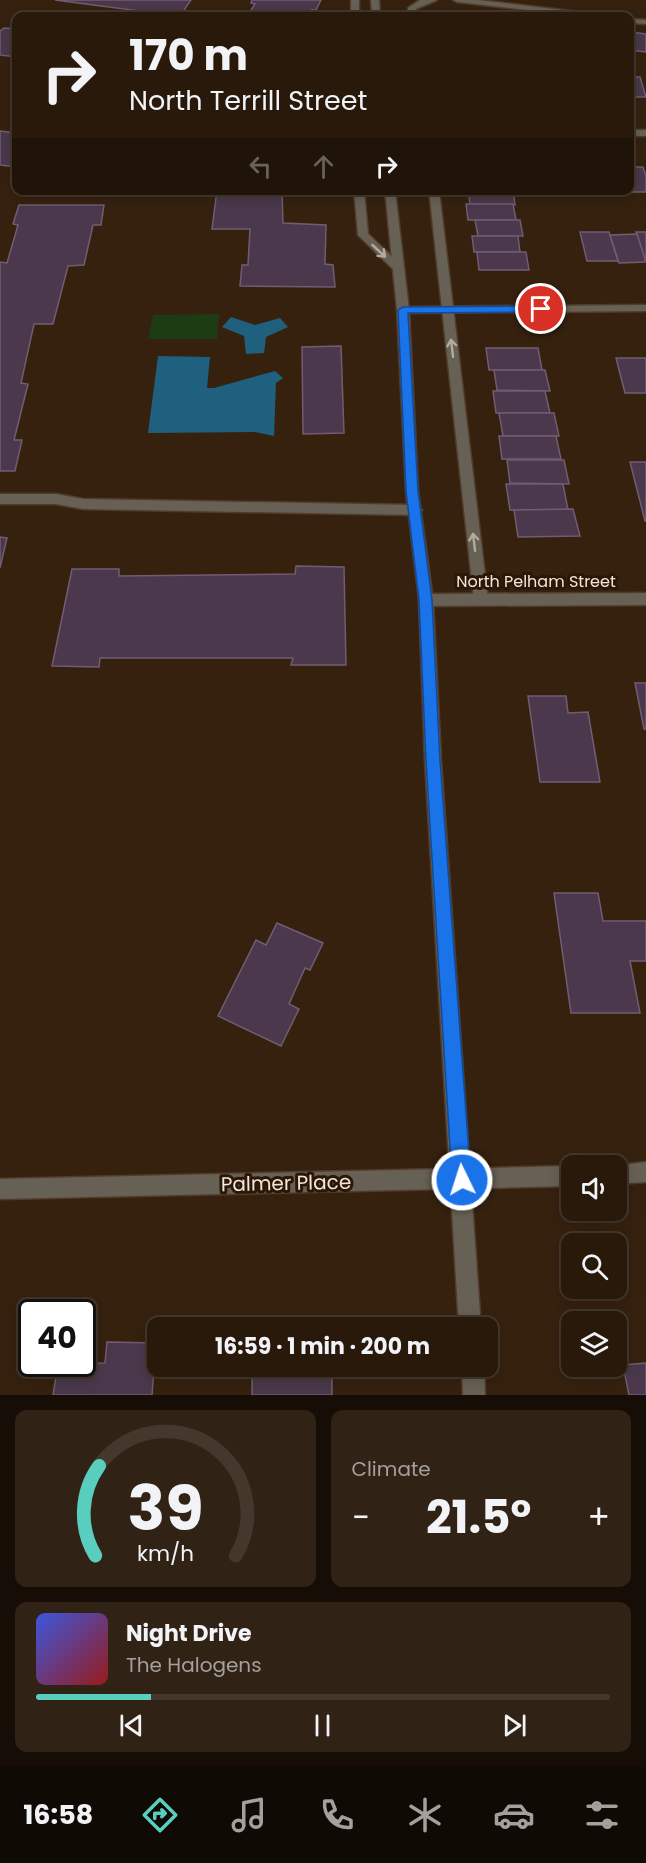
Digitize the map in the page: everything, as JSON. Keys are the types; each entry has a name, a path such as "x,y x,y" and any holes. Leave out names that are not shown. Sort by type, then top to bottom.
{"street":[{"path":"412,12 411,8 433,0"},
{"path":"457,0 561,12"},
{"path":"359,195 363,235 398,268"},
{"path":"391,195 403,310 415,510 426,600 433,761 469,1317"},
{"path":"435,195 481,600"},
{"path":"403,310 646,308"},
{"path":"0,499 56,499 82,504 129,506 415,510"},
{"name":"North Pelham Street","path":"426,600 646,598"},
{"path":"627,1173 646,1172"},
{"name":"Palmer Place","path":"0,1189 561,1176"},
{"path":"473,1377 474,1395"}],"green space":[{"path":"219,314 217,339 148,339 153,315"}],"water":[{"path":"231,317 255,325 280,318 288,327 266,337 264,353 246,354 244,336 222,327"},
{"path":"158,356 210,357 207,388 275,371 283,378 276,383 274,436 255,432 148,433"}],"building":[{"path":"55,0 191,0 183,12 147,12"},
{"path":"252,0 321,0 316,10 310,12 250,12 255,4 251,3"},
{"path":"4,28 12,29 12,56 0,55 0,31"},
{"path":"634,32 646,34 646,52 634,50"},
{"path":"634,77 640,77 646,97 634,97"},
{"path":"0,131 12,132 12,166 0,165"},
{"path":"634,167 643,167 646,176 646,192 634,192"},
{"path":"216,195 282,195 283,223 326,225 325,264 333,265 335,287 240,286 242,265 248,265 250,229 212,229"},
{"path":"469,195 514,195 515,205 470,204"},
{"path":"466,204 513,204 516,220 468,220"},
{"path":"19,205 104,205 101,225 93,225 84,265 68,266 53,324 34,324 21,383 28,384 14,440 22,440 15,471 0,471 0,262 7,263 18,225 13,224"},
{"path":"475,220 520,220 523,236 478,236"},
{"path":"580,232 609,232 618,261 587,261"},
{"path":"636,232 646,232 646,260 645,260"},
{"path":"637,234 646,262 619,263 610,235"},
{"path":"472,236 518,236 520,252 474,252"},
{"path":"477,252 526,252 529,270 479,270"},
{"path":"341,346 344,433 303,434 302,347"},
{"path":"486,348 538,348 542,370 489,370"},
{"path":"616,358 646,358 646,393 625,393"},
{"path":"494,370 545,370 550,391 497,390"},
{"path":"493,391 545,391 550,413 496,413"},
{"path":"499,413 554,413 559,436 503,436"},
{"path":"499,436 556,436 561,459 502,459"},
{"path":"507,460 564,460 569,484 510,483"},
{"path":"630,462 646,462 646,521 645,521"},
{"path":"506,484 563,484 568,510 510,510"},
{"path":"573,509 580,536 518,537 514,510"},
{"path":"0,537 7,538 0,568"},
{"path":"296,566 344,567 346,665 291,665 293,658 100,658 99,667 52,666 72,569 119,569 119,576 295,574"},
{"path":"635,683 646,683 646,729 644,729"},
{"path":"528,696 566,696 568,713 588,712 600,782 540,782"},
{"path":"554,893 598,893 603,921 646,921 646,961 630,961 640,1013 571,1013"},
{"path":"277,923 323,943 310,970 305,968 289,1004 299,1009 281,1046 218,1016 256,940 266,945"},
{"path":"107,1342 147,1343 147,1377 153,1377 152,1395 53,1395 56,1377 96,1377 96,1363 105,1363"},
{"path":"646,1363 646,1395 629,1395 625,1377 627,1365"},
{"path":"252,1377 332,1377 332,1395 252,1395"}],"route":[{"path":"462,1180 433,761 426,600 412,491 403,310 541,309"}]}
